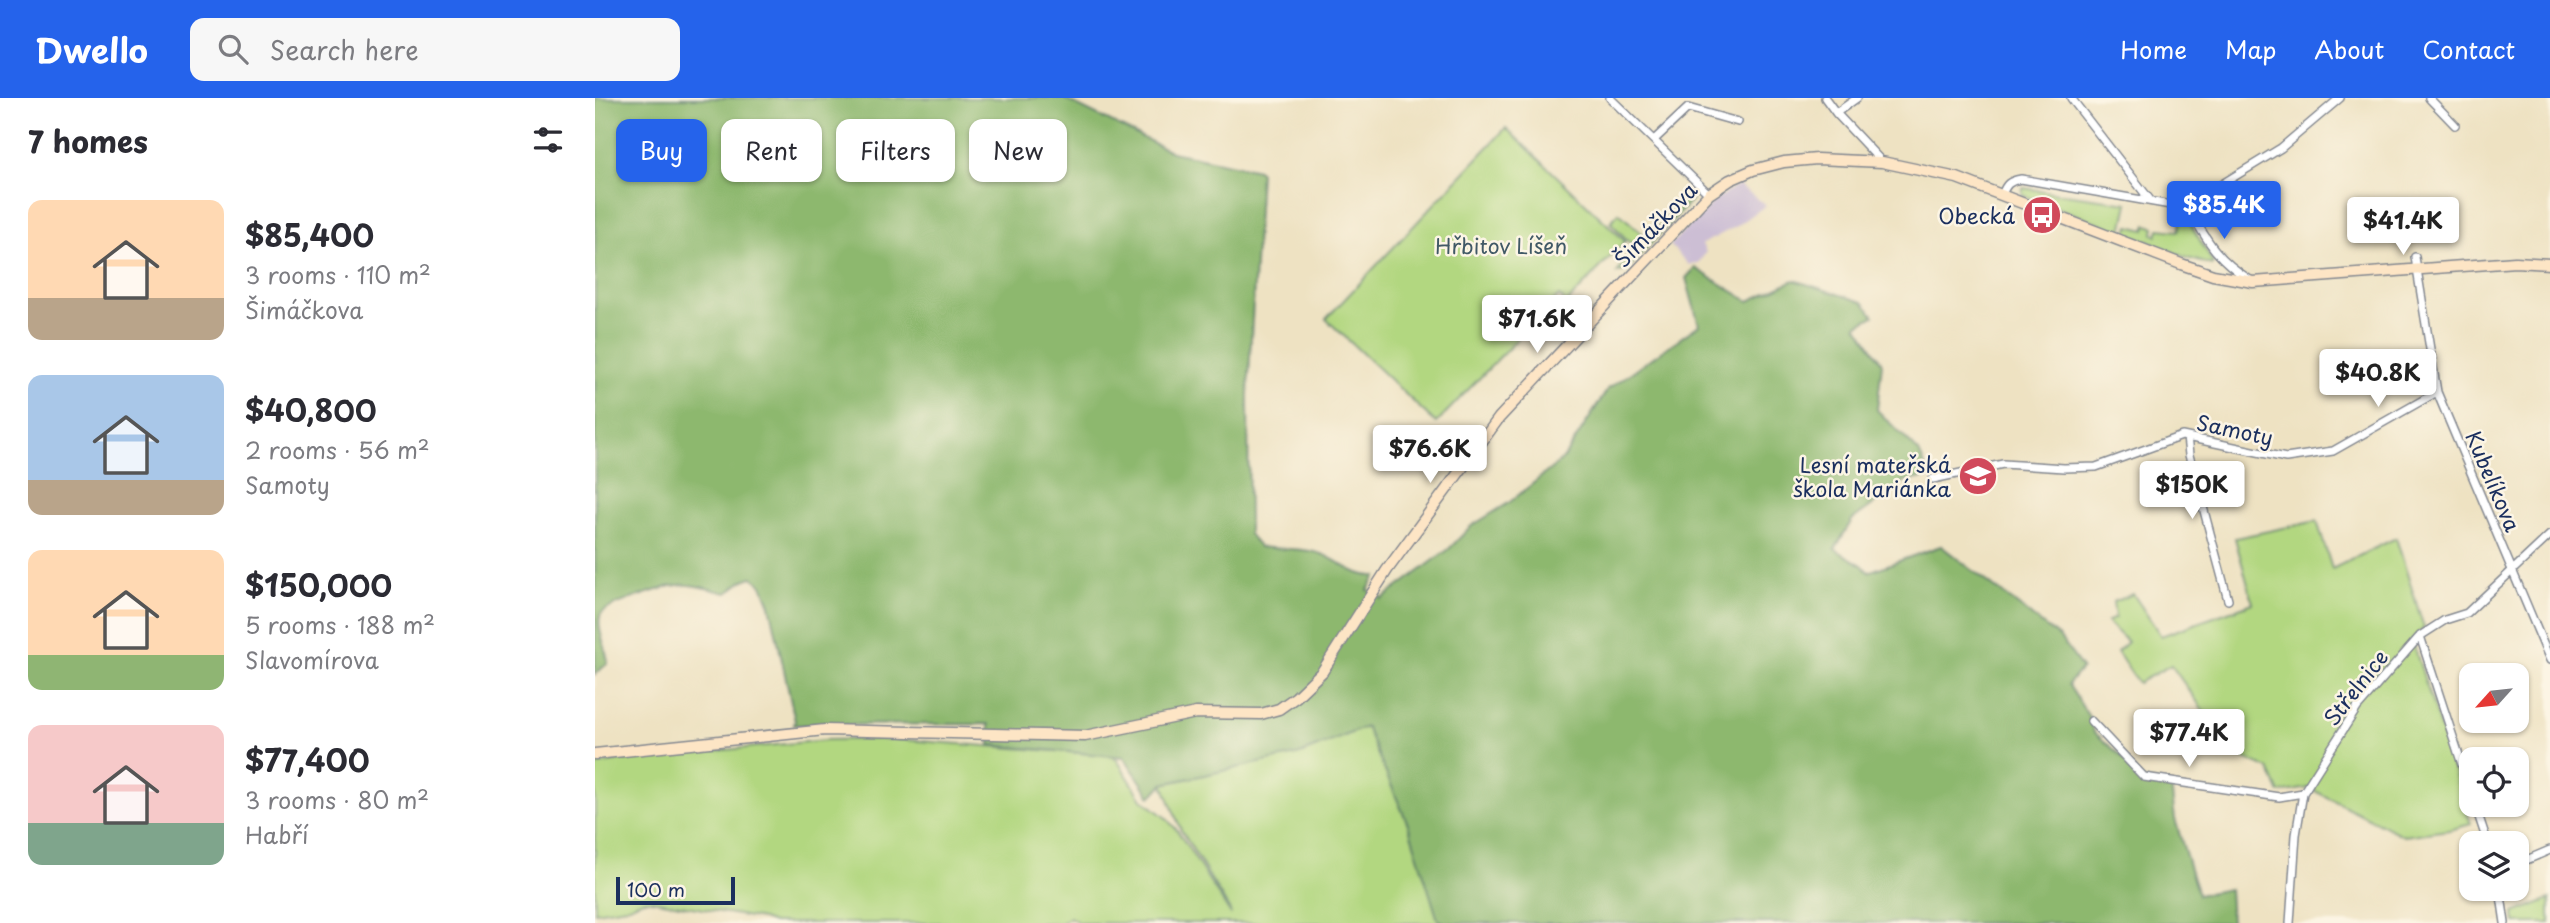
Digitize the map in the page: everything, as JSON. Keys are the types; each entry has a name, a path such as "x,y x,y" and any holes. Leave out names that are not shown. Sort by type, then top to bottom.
{"street":[{"path":"1610,98 1709,194"},
{"path":"1825,98 1882,162"},
{"path":"1836,113 1857,98"},
{"path":"2071,98 2151,201"},
{"path":"2188,208 2196,200 2281,148 2340,98"},
{"path":"2429,98 2455,125"},
{"path":"1654,141 1688,108 1738,122"},
{"name":"Šimáčkova","path":"595,754 825,730 1085,736 1196,713 1261,714 1279,709 1322,672 1381,579 1499,418 1709,194 1730,180 1753,170 1784,162 1817,159 1882,162 1957,178 2181,264 2213,275 2253,282 2515,262 2550,264"},
{"path":"2002,195 2006,185 2021,179 2188,208 2216,254 2228,266 2253,282"},
{"name":"Kubelíkova","path":"2415,257 2437,392 2550,660"},
{"name":"Samoty","path":"1933,479 2003,464 2096,467 2182,436 2286,458 2333,451 2437,392"},
{"path":"2187,437 2189,455 2228,600"},
{"name":"Střelnice","path":"2290,923 2296,835 2303,793 2357,708 2420,636 2439,624 2467,613 2550,535"},
{"path":"2420,636 2459,755"},
{"path":"2091,721 2144,777 2279,797 2303,793"},
{"path":"2529,859 2550,850"},
{"path":"2502,901 2505,923"}],"shaded area":[{"path":"1739,185 1766,205 1737,226 1702,244 1706,252 1698,264 1689,265 1670,245 1716,199"}],"green space":[{"path":"595,98 1062,98 1172,152 1260,172 1248,395 1249,534 1259,547 1319,553 1351,570 1367,576 1376,576 1368,590 1380,595 1382,599 1449,549 1470,527 1510,502 1563,459 1608,389 1699,325 1686,278 1695,268 1749,301 1794,280 1863,302 1874,316 1857,325 1882,363 1877,410 1919,452 1930,477 1905,481 1852,520 1835,549 1862,565 1868,572 1941,546 2060,638 2082,668 2068,684 2089,717 2094,732 2121,756 2143,781 2171,785 2175,819 2198,895 2229,889 2231,923 1446,923 1438,920 1408,824 1366,727 1300,754 1163,784 1151,797 1124,757 990,745 989,724 794,725 770,605 762,585 752,577 727,593 678,585 605,610 601,614 599,624 608,663 595,674"},
{"name":"Hřbitov Líšeň","path":"1506,128 1625,241 1567,303 1559,296 1436,423 1326,319"},
{"path":"2023,188 2128,203 2122,231 2127,232 2129,226 2145,230 2147,225 2154,227 2153,234 2157,236 2159,229 2178,231 2181,219 2190,223 2213,263 2212,265 2184,257 2151,242 2022,195"},
{"path":"1687,195 1692,200 1643,252 1639,248"},
{"path":"1619,213 1647,238 1640,248 1643,252 1628,268 1617,273 1627,259 1632,245 1610,222"},
{"path":"2317,521 2332,569 2396,538 2424,628 2412,640 2459,787 2459,817 2469,817 2471,824 2404,836 2309,788 2280,793 2269,769 2235,755 2171,665 2138,683 2117,652 2128,642 2107,622 2115,618 2113,602 2133,594 2161,636 2253,603 2235,538"},
{"path":"1366,727 1408,824 1438,919 1442,923 1079,923 1070,917 1062,923 773,923 651,900 595,912 595,765 826,740 892,739 1110,755 1117,760 1142,799 1177,830 1231,915 1181,830 1163,784 1300,754"},
{"path":"2550,899 2550,923 2515,923 2514,913"}],"place":[{"name":"Obecká","path":"2042,215"},
{"name":"Lesní mateřská škola Mariánka","path":"1978,476"}]}
